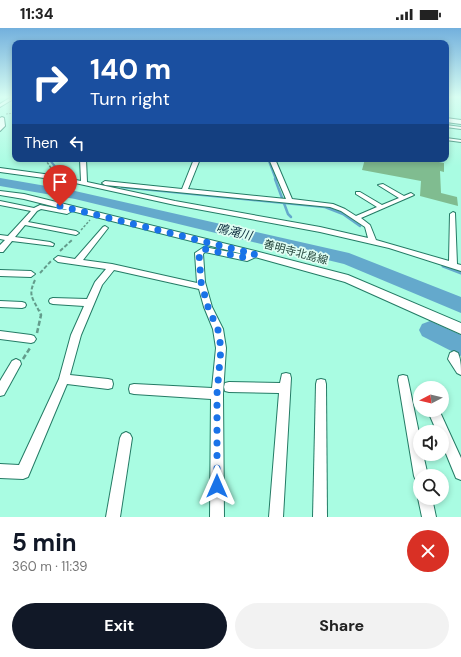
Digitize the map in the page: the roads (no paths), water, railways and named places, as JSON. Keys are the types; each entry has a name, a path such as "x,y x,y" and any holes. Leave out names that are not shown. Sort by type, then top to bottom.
{"main road":[{"path":"449,120 461,122"},
{"name":"善明寺北島線","path":"0,193 255,254 348,279 461,329"}],"street":[{"path":"0,130 3,126 1,120"},
{"path":"449,126 461,128"},
{"path":"449,139 461,141"},
{"path":"83,162 84,184"},
{"path":"184,191 195,162"},
{"path":"273,162 286,200"},
{"path":"0,170 56,177 84,184 372,240 408,250 461,268"},
{"path":"84,184 102,183 331,205 343,210 368,226 372,240"},
{"path":"381,185 404,198"},
{"path":"358,193 382,207"},
{"path":"356,218 411,195"},
{"path":"0,203 35,210"},
{"path":"0,250 35,210 40,207 67,212 72,209"},
{"path":"453,214 453,265"},
{"path":"24,223 76,235"},
{"path":"77,262 105,228"},
{"path":"0,237 50,244"},
{"path":"217,517 217,394 221,348 218,330 208,307 202,287 199,253 204,249 247,258 255,254"},
{"path":"57,257 77,262 112,267 202,287"},
{"path":"0,471 23,472 64,379 76,335 98,284 112,267"},
{"path":"0,273 31,274"},
{"path":"53,301 90,303"},
{"path":"0,304 22,305"},
{"path":"0,335 32,340"},
{"path":"454,356 453,359 461,370"},
{"path":"0,391 16,364"},
{"path":"64,379 108,384"},
{"path":"403,380 420,469"},
{"path":"229,386 285,383 276,517"},
{"path":"320,517 321,384"},
{"path":"134,389 217,394"},
{"path":"436,417 461,473"},
{"path":"113,517 126,438"},
{"path":"426,505 429,517"}],"waterway":[{"path":"51,162 62,175 71,177"},
{"path":"269,162 276,180"},
{"path":"275,179 284,203"},
{"name":"鳴滝川","path":"0,182 75,195 349,259 461,305"},
{"path":"122,187 284,203"},
{"path":"284,203 325,207 343,214 360,226"},
{"path":"284,203 288,214 291,217"},
{"path":"443,266 461,273"},
{"path":"430,330 461,346"}]}
